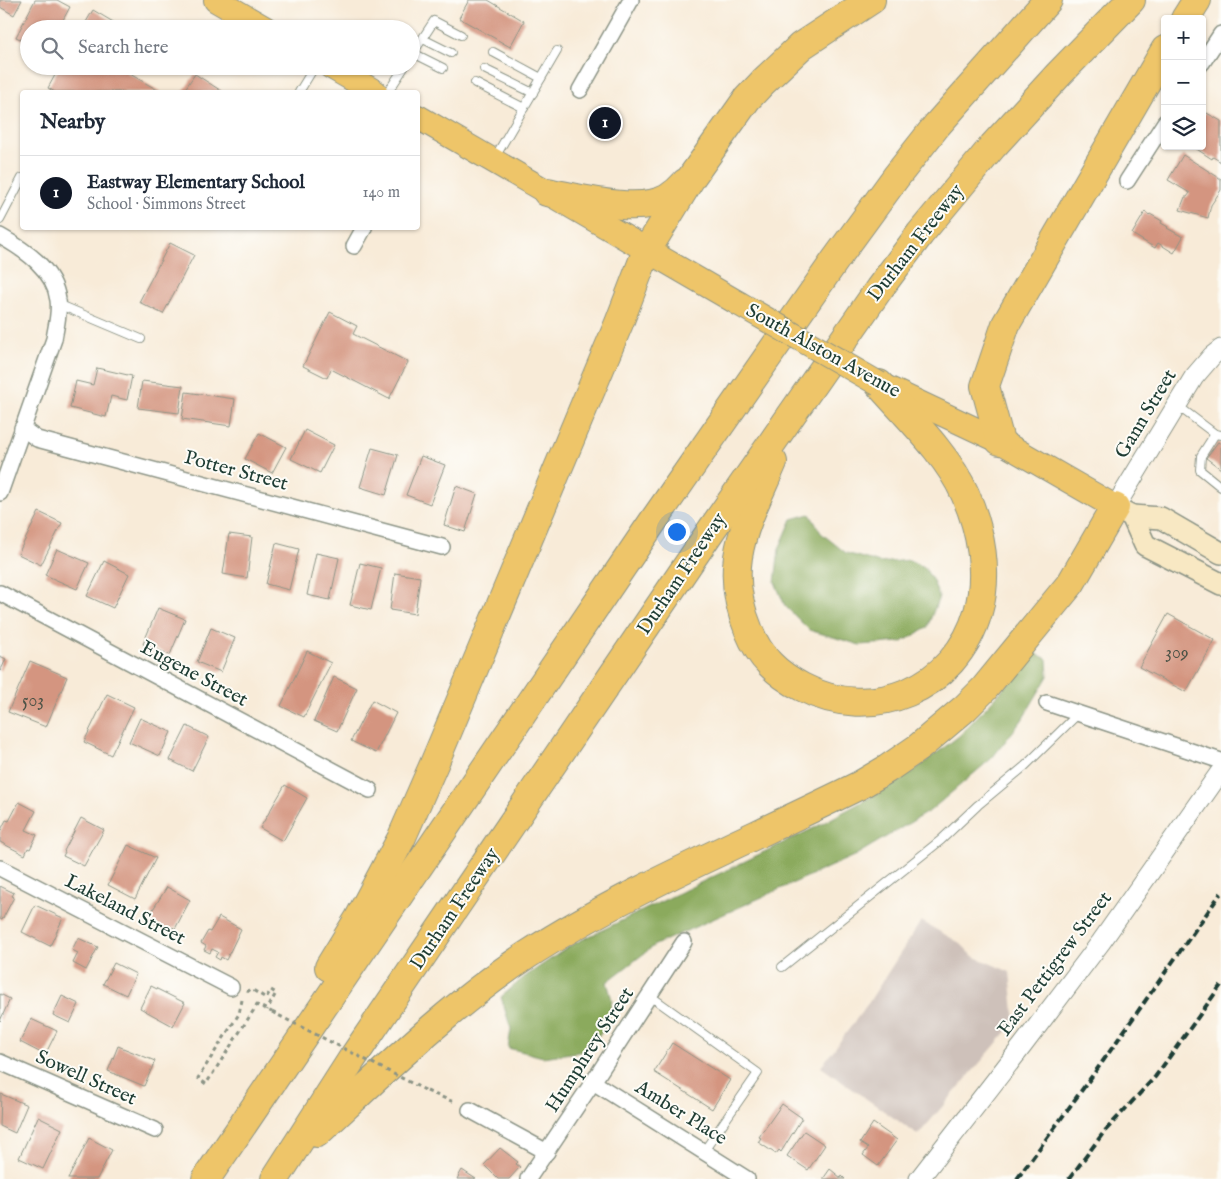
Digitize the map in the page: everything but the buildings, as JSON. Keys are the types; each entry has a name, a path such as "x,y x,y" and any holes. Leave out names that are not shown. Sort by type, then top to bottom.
{"highway":[{"path":"291,1054 318,987 358,918 400,839 434,764 619,323 647,250 730,122 764,81 801,46 871,0"},
{"path":"206,1179 654,520 836,259 937,125 1048,0"},
{"name":"Durham Freeway","path":"281,1170 352,1059 799,403 879,289 920,234 993,146 1131,0"},
{"path":"1188,15 1197,0"},
{"path":"1000,440 985,386 1006,324 1161,57"},
{"path":"547,192 614,204 646,205 667,198 694,175"},
{"path":"799,403 743,530 737,559 736,585 740,610 759,651 772,667 790,680 817,695 834,699 877,702 902,695 926,684 946,667 957,655 969,634 978,613 982,592 980,538 973,514 959,482 924,435 879,384"},
{"path":"281,1170 433,1027 525,957 610,906 860,785 919,747 965,708 984,689 1058,601 1124,512"}],"main road":[{"path":"216,0 250,20"},
{"path":"346,75 372,90"},
{"name":"South Alston Avenue","path":"420,124 493,160 879,384 1000,440 1124,512"},
{"path":"1124,512 1161,518 1221,553"},
{"path":"1124,512 1145,545 1221,584"}],"street":[{"path":"580,90 631,0"},
{"path":"1206,61 1216,52 1221,34"},
{"path":"1128,181 1161,128"},
{"path":"354,246 363,230"},
{"path":"0,236 18,246 36,260 51,280 58,300 58,319 54,339 0,492"},
{"name":"Gann Street","path":"1124,512 1194,377 1212,356 1221,349"},
{"name":"Potter Street","path":"22,428 37,439 442,547"},
{"name":"Eugene Street","path":"0,593 370,790"},
{"path":"1047,704 1221,761"},
{"name":"East Pettigrew Street","path":"919,1179 1101,942 1221,771"},
{"name":"Lakeland Street","path":"0,868 237,991"},
{"name":"Humphrey Street","path":"528,1179 594,1082 684,942"},
{"name":"Sowell Street","path":"0,1062 155,1130"},
{"name":"Amber Place","path":"594,1082 747,1179"},
{"path":"470,1110 546,1152"}],"lane":[{"path":"420,43 434,20 461,35"},
{"path":"423,39 451,53"},
{"path":"493,160 557,51"},
{"path":"493,52 541,78"},
{"path":"420,58 442,68"},
{"path":"484,69 533,93"},
{"path":"300,90 309,75"},
{"path":"389,90 399,75"},
{"path":"474,83 524,108"},
{"path":"0,220 20,182"},
{"path":"58,304 141,339"},
{"path":"1178,406 1218,434 1201,456 1200,470 1220,483"},
{"path":"782,967 941,840 978,805 1025,766 1078,714"},
{"path":"649,995 758,1073 704,1151"}],"path":[{"path":"237,991 251,989 266,998 271,990 276,992 268,1010"},
{"path":"238,1014 198,1078 206,1084 257,1005 427,1091 470,1110"}],"shaded area":[{"path":"921,921 960,943 973,956 1010,972 1015,1022 918,1135 821,1067 869,1002"}],"green space":[{"path":"810,514 821,533 846,553 880,563 909,560 924,567 933,581 939,597 927,628 902,642 860,645 809,630 785,606 775,582 779,549 792,519"},
{"path":"1035,653 1047,659 1048,676 1022,720 992,758 931,810 856,855 655,945 607,982 612,1000 607,1026 585,1051 543,1057 508,1048 511,1029 501,997 523,978 571,945 814,828 900,781 959,736"}],"railway":[{"path":"1017,1179 1221,893"},
{"path":"1069,1179 1104,1132 1155,1077 1221,985"}],"place":[{"name":"Eastway Elementary School","path":"605,123"}]}
